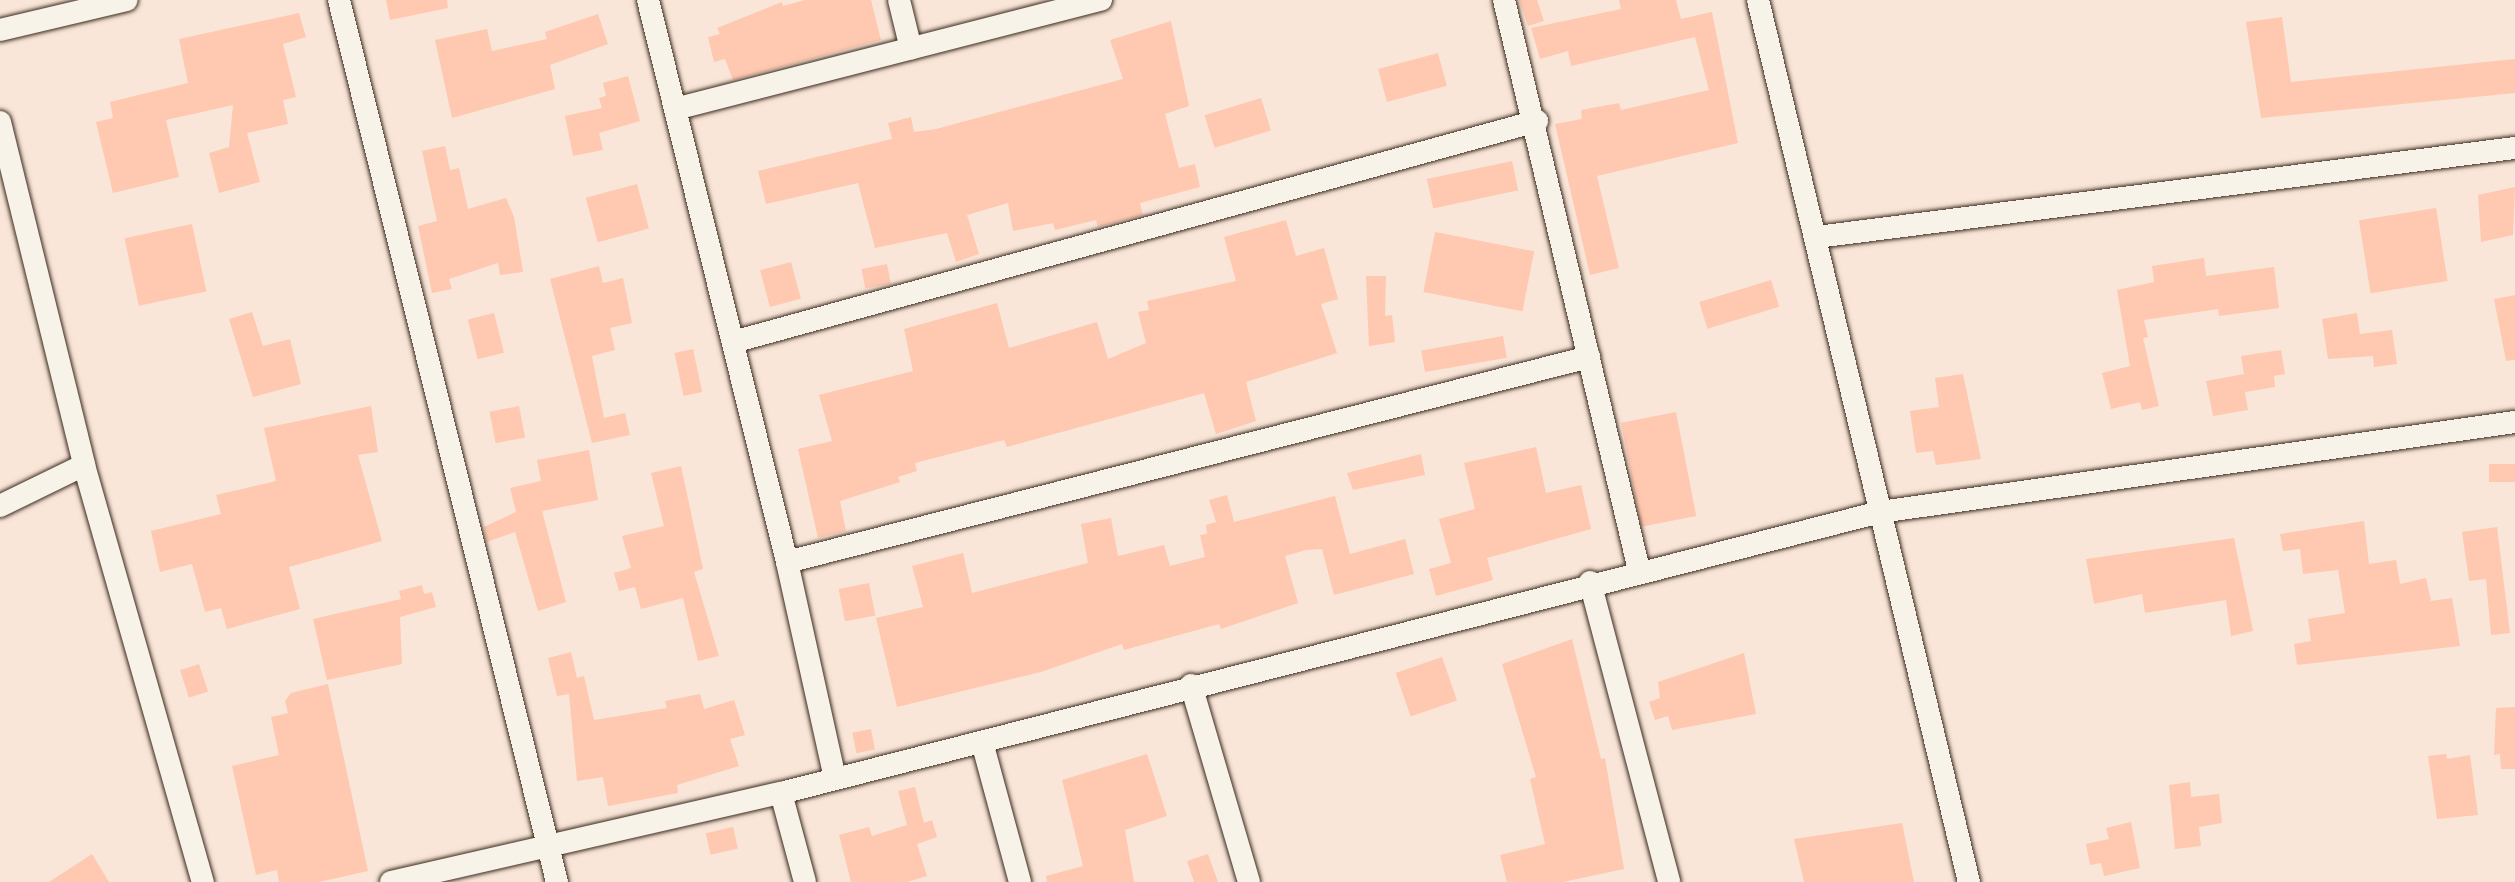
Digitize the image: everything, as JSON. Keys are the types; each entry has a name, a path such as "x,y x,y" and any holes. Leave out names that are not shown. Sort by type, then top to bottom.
{"street":[{"path":"0,30 127,0"},
{"path":"339,0 557,882"},
{"path":"648,0 787,562 835,779"},
{"path":"899,0 911,49"},
{"path":"675,109 1101,0"},
{"path":"1504,0 1537,121 1639,570"},
{"path":"1758,0 1969,882"},
{"path":"733,342 1537,121"},
{"path":"0,122 84,465 203,882"},
{"path":"1817,237 2515,148"},
{"path":"787,562 1589,357"},
{"path":"391,882 781,793 1590,582 1880,512 2515,422"},
{"path":"0,506 84,465"},
{"path":"1590,582 1669,882"},
{"path":"1191,685 1249,882"},
{"path":"982,742 1020,882"},
{"path":"781,793 805,882"}],"building":[{"path":"386,0 447,0 448,8 390,20"},
{"path":"805,0 871,0 881,40 733,80 725,59 714,62 708,37 720,34 717,28 782,2 783,6"},
{"path":"1519,0 1537,0 1544,21 1528,26"},
{"path":"1619,0 1676,0 1681,19 1712,12 1738,143 1597,176 1619,268 1590,275 1555,124 1582,119 1581,110 1619,103 1621,110 1709,90 1695,37 1571,66 1568,51 1540,59 1531,28 1621,9"},
{"path":"299,13 306,37 283,44 296,97 283,100 288,124 247,133 260,182 219,193 209,153 229,147 233,105 166,120 179,177 113,193 96,122 113,118 110,102 188,83 179,39"},
{"path":"598,14 608,44 550,65 555,89 452,118 435,40 487,29 492,51 547,39 545,32"},
{"path":"2282,17 2291,82 2515,59 2515,93 2261,118 2246,22"},
{"path":"1171,21 1189,106 1165,114 1179,168 1195,164 1200,187 1140,203 1143,215 1098,227 1096,220 1055,230 1053,223 1013,231 1008,203 967,215 979,254 956,262 947,233 875,248 858,183 766,204 758,171 892,139 888,123 911,117 914,132 936,129 1123,79 1110,40"},
{"path":"1438,53 1447,86 1387,102 1378,69"},
{"path":"628,76 640,121 599,133 603,150 573,156 565,116 602,108 599,98 606,96 603,83"},
{"path":"1261,98 1271,131 1215,148 1205,115"},
{"path":"445,146 450,170 459,168 468,209 506,198 514,217 523,272 500,275 498,263 449,279 452,289 432,293 418,226 437,221 422,151"},
{"path":"1512,161 1518,190 1433,208 1427,179"},
{"path":"637,184 649,228 598,242 586,198"},
{"path":"2515,187 2513,235 2481,242 2478,195"},
{"path":"2436,208 2448,281 2371,293 2359,220"},
{"path":"1286,220 1296,256 1324,248 1338,299 1321,304 1337,353 1246,382 1256,421 1216,434 1204,393 1007,447 1004,440 915,463 917,471 898,477 900,482 840,501 846,531 818,538 798,449 832,441 819,395 913,371 904,329 997,303 1009,348 1097,322 1108,359 1146,343 1138,312 1149,310 1147,301 1236,281 1224,237"},
{"path":"192,224 206,291 139,306 125,238"},
{"path":"1435,232 1534,251 1523,311 1423,292"},
{"path":"2204,258 2206,276 2274,267 2279,308 2219,316 2218,309 2144,320 2148,337 2143,338 2159,406 2142,410 2140,402 2111,409 2102,373 2130,366 2117,290 2154,282 2152,266"},
{"path":"791,262 801,299 770,307 760,270"},
{"path":"887,264 891,284 865,289 861,269"},
{"path":"599,266 603,283 623,278 632,323 610,328 615,350 592,356 604,418 625,413 630,435 592,443 550,279"},
{"path":"1366,276 1386,276 1385,316 1392,315 1395,342 1369,346"},
{"path":"1771,280 1779,307 1707,329 1699,302"},
{"path":"2515,295 2515,360 2506,361 2494,299"},
{"path":"252,312 263,346 290,339 301,384 253,397 229,319"},
{"path":"494,313 504,353 478,359 468,320"},
{"path":"2357,313 2360,334 2392,330 2397,364 2374,367 2373,356 2328,359 2322,319"},
{"path":"1503,336 1507,358 1425,372 1421,350"},
{"path":"693,349 702,392 684,396 674,353"},
{"path":"2281,350 2285,374 2274,376 2275,387 2245,392 2248,410 2213,416 2206,381 2244,374 2241,356"},
{"path":"1963,374 1981,459 1936,465 1933,451 1916,453 1910,411 1939,407 1935,378"},
{"path":"371,406 378,452 358,455 382,541 289,567 300,609 227,629 221,608 205,612 192,564 160,572 151,531 221,514 216,495 276,481 264,428"},
{"path":"519,406 525,437 496,443 490,412"},
{"path":"1676,412 1696,516 1641,527 1621,423"},
{"path":"1536,447 1546,493 1581,485 1591,529 1487,558 1493,580 1436,596 1429,569 1451,563 1439,519 1475,509 1464,463"},
{"path":"589,450 598,500 542,511 566,602 538,611 515,532 487,542 484,527 516,512 510,488 541,481 537,460"},
{"path":"1421,454 1425,475 1353,490 1347,473"},
{"path":"2489,464 2515,464 2515,482 2489,482"},
{"path":"681,466 703,569 694,572 719,656 698,661 683,598 641,609 635,587 619,591 614,573 631,568 622,536 664,526 651,473"},
{"path":"1227,495 1234,522 1335,496 1350,554 1405,539 1414,574 1334,595 1322,549 1306,550 1285,556 1298,603 1221,629 1219,624 1124,650 1122,644 1041,672 897,707 876,618 923,607 912,566 963,553 972,593 1088,563 1081,524 1111,518 1118,556 1164,545 1170,566 1205,557 1200,535 1207,534 1206,525 1216,522 1209,500"},
{"path":"2364,521 2369,564 2396,560 2400,584 2426,578 2431,601 2452,598 2460,646 2297,665 2294,644 2311,641 2308,619 2345,613 2338,570 2303,574 2300,549 2283,551 2280,534"},
{"path":"2497,527 2510,633 2491,635 2486,579 2469,581 2462,532"},
{"path":"2234,538 2253,631 2231,636 2226,600 2145,613 2142,594 2094,604 2086,559"},
{"path":"869,583 875,615 845,621 839,589"},
{"path":"422,585 424,594 432,592 436,607 400,617 402,664 327,680 313,619 401,599 399,591"},
{"path":"1572,639 1601,759 1605,758 1624,869 1563,882 1507,882 1500,855 1545,844 1530,779 1536,777 1502,664"},
{"path":"571,652 577,678 584,676 594,720 667,708 665,701 700,694 704,709 734,700 745,735 730,739 739,766 677,785 678,793 608,806 603,777 577,781 569,694 557,696 548,658"},
{"path":"1744,653 1756,714 1672,730 1668,716 1655,720 1649,702 1660,698 1658,682"},
{"path":"1442,657 1457,700 1411,716 1396,673"},
{"path":"199,664 208,692 189,698 180,670"},
{"path":"328,684 368,871 319,882 279,882 277,870 256,875 232,766 279,755 271,717 288,713 285,701 291,693"},
{"path":"2515,707 2515,769 2501,769 2500,754 2494,755 2496,708"},
{"path":"871,729 875,750 856,753 852,733"},
{"path":"1147,754 1167,816 1125,830 1134,882 1047,882 1046,876 1083,866 1062,780"},
{"path":"2446,754 2447,759 2470,755 2478,815 2437,819 2428,756"},
{"path":"2190,782 2191,797 2219,794 2222,823 2199,827 2201,846 2175,849 2169,785"},
{"path":"915,787 924,823 932,820 937,837 917,844 927,876 907,882 851,882 839,835 869,827 872,836 907,825 898,791"},
{"path":"2131,822 2140,868 2104,876 2101,863 2090,865 2086,844 2109,839 2106,828"},
{"path":"1902,823 1914,882 1804,882 1794,839"},
{"path":"733,827 738,848 711,855 706,833"},
{"path":"92,854 109,882 49,882"},
{"path":"1208,854 1218,882 1194,882 1187,861"}]}
